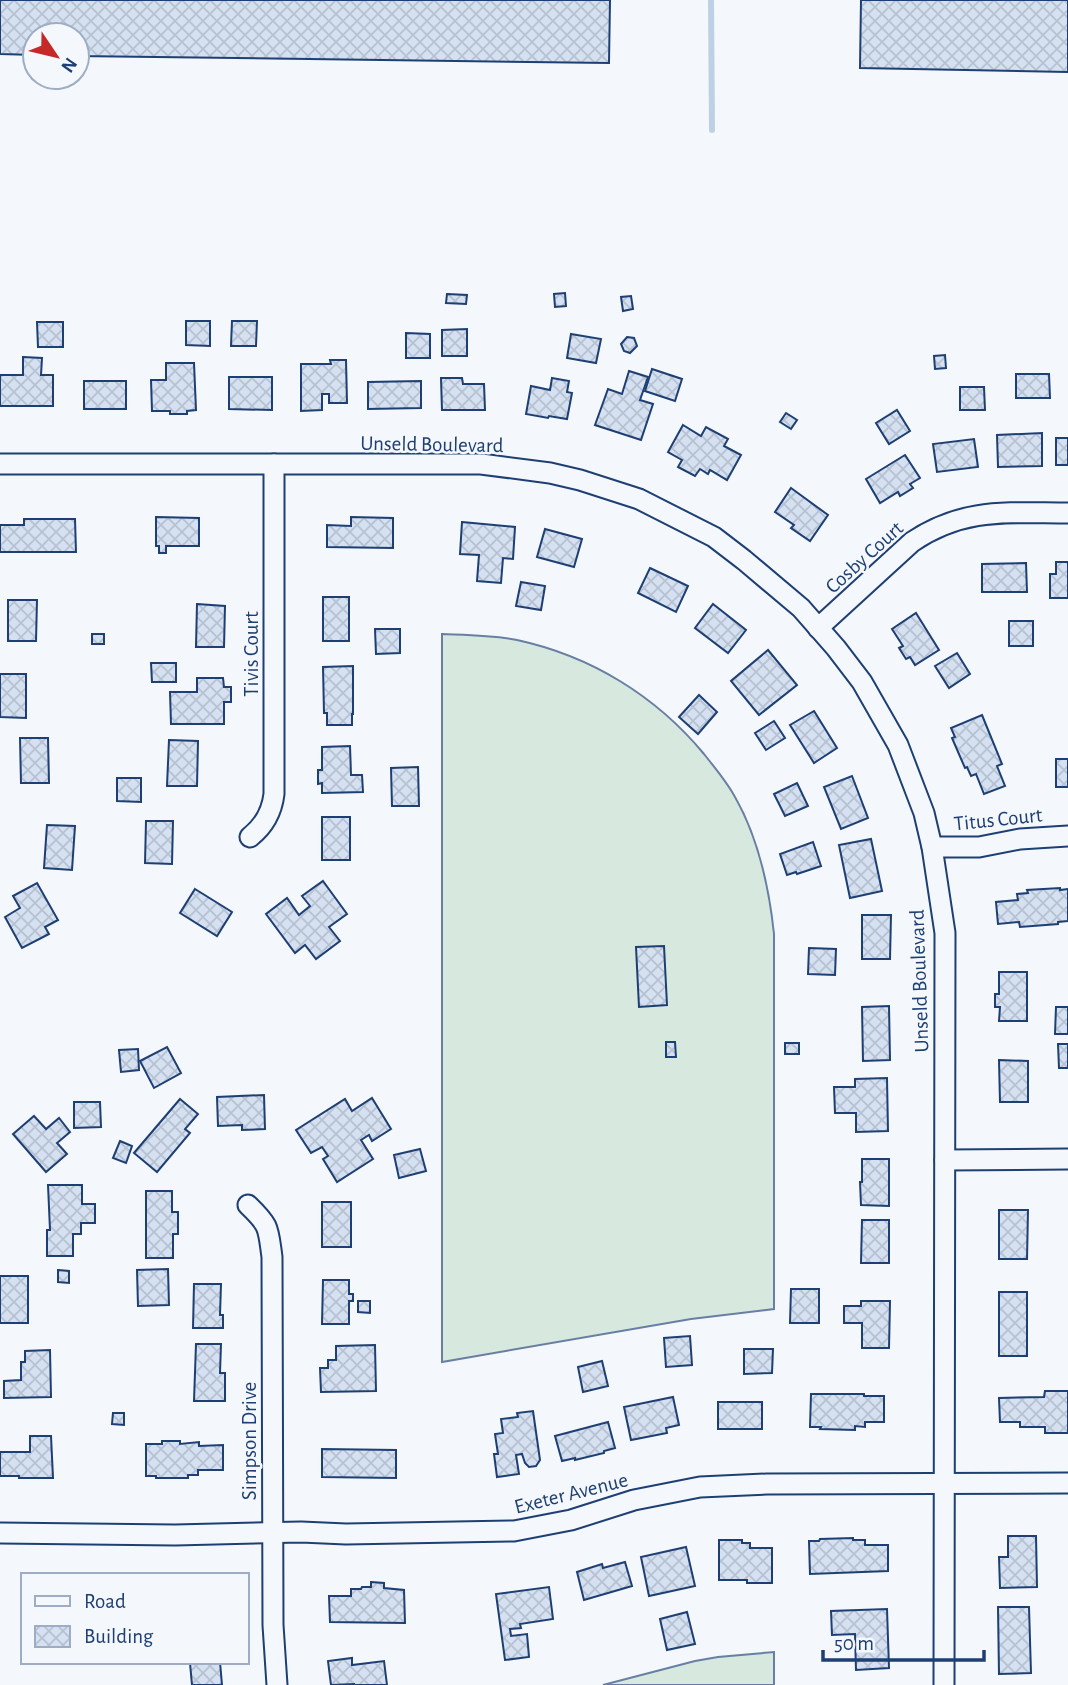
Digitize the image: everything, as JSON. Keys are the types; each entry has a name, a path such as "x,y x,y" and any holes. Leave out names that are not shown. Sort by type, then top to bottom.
{"street":[{"name":"Unseld Boulevard","path":"0,464 481,464 550,473 580,480 639,499 714,537 801,608 862,682 898,745 924,813 945,933 944,1685"},
{"name":"Tivis Court","path":"250,837 268,815 274,794 274,464"},
{"name":"Cosby Court","path":"818,628 912,542 927,532 958,519 986,513 1068,513"},
{"name":"Titus Court","path":"932,847 979,847 1020,839 1068,836"},
{"path":"945,1160 1068,1159"},
{"name":"Simpson Drive","path":"248,1205 268,1229 272,1257 272,1625 277,1685"},
{"name":"Exeter Avenue","path":"0,1533 175,1535 514,1531 571,1520 634,1500 700,1487 767,1483 1068,1483"}],"shaded area":[{"path":"442,634 499,637 544,647 571,656 620,681 665,714 685,733 725,780 743,813 762,864 774,934 774,1309 691,1319 442,1362"},
{"path":"774,1652 774,1685 603,1685 695,1661"}],"building":[{"path":"0,0 610,0 609,63 91,56 91,21 21,21 21,55 0,54"},
{"path":"861,0 1068,0 1068,72 860,68"},
{"path":"565,293 566,306 555,307 554,294"},
{"path":"447,294 467,295 466,304 446,303"},
{"path":"631,296 633,309 623,311 621,297"},
{"path":"186,321 210,321 210,346 186,345"},
{"path":"232,321 257,321 256,346 231,346"},
{"path":"37,322 63,322 63,347 38,347"},
{"path":"467,329 467,356 442,356 442,330"},
{"path":"406,333 430,334 430,358 406,358"},
{"path":"571,334 601,339 596,363 567,358"},
{"path":"627,337 634,338 637,346 630,353 624,351 621,344"},
{"path":"945,355 946,368 935,369 934,356"},
{"path":"23,357 42,358 41,375 53,375 53,406 0,406 0,375 23,375"},
{"path":"330,360 346,360 347,403 329,403 329,394 322,394 322,410 301,411 301,364 331,364"},
{"path":"166,363 194,363 196,410 187,411 187,414 152,411 151,380 166,380"},
{"path":"652,369 682,379 675,401 645,391"},
{"path":"629,371 648,377 640,400 653,404 641,440 595,425 608,389 622,394"},
{"path":"1016,374 1049,374 1050,398 1016,398"},
{"path":"229,377 272,377 272,410 229,409"},
{"path":"441,378 462,378 463,384 484,384 485,410 442,410"},
{"path":"552,378 569,381 567,392 572,393 567,419 526,414 531,386 550,390"},
{"path":"84,381 126,381 126,409 84,409"},
{"path":"421,381 421,408 368,409 368,382"},
{"path":"960,387 984,387 985,410 960,410"},
{"path":"897,410 910,431 889,444 876,423"},
{"path":"786,413 797,420 791,429 780,422"},
{"path":"683,425 701,436 706,427 728,439 724,446 741,455 727,480 710,470 708,474 700,469 695,476 678,467 682,460 668,452"},
{"path":"1042,433 1042,466 998,467 997,435"},
{"path":"1056,438 1068,438 1068,465 1056,465"},
{"path":"974,439 978,467 937,472 933,444"},
{"path":"905,455 920,478 910,484 913,488 900,496 898,492 880,503 866,479"},
{"path":"791,488 828,515 810,541 791,528 794,525 775,512"},
{"path":"156,517 199,518 199,546 166,546 166,553 159,553 159,546 156,546"},
{"path":"351,517 393,518 393,548 327,547 327,525 351,526"},
{"path":"24,519 75,519 76,552 0,552 0,525 24,525"},
{"path":"462,522 515,527 513,559 503,558 501,583 477,581 479,555 460,554"},
{"path":"545,529 582,539 574,567 537,557"},
{"path":"1056,562 1068,562 1068,598 1050,598 1050,574 1056,574"},
{"path":"1026,563 1027,592 982,592 982,564"},
{"path":"650,568 688,586 676,612 638,593"},
{"path":"521,582 545,586 541,610 516,606"},
{"path":"323,597 349,597 349,641 323,641"},
{"path":"8,600 37,600 36,641 8,641"},
{"path":"197,604 225,606 224,647 196,647"},
{"path":"713,604 746,630 728,653 695,628"},
{"path":"916,613 939,650 915,665 910,657 906,659 899,648 903,646 892,629"},
{"path":"1009,621 1033,621 1033,646 1009,646"},
{"path":"375,629 400,629 400,653 376,654"},
{"path":"92,634 104,634 104,644 92,644"},
{"path":"768,650 797,685 759,715 731,681"},
{"path":"957,653 970,674 949,688 935,666"},
{"path":"151,663 176,663 176,682 152,682"},
{"path":"353,666 352,725 327,725 327,713 324,713 323,667"},
{"path":"0,674 26,674 26,718 0,717"},
{"path":"197,678 223,678 224,687 231,687 231,702 224,702 224,724 171,724 170,692 197,692"},
{"path":"699,695 717,712 698,734 679,717"},
{"path":"814,711 837,748 814,763 790,725"},
{"path":"982,715 1002,764 997,766 1005,786 984,794 976,774 971,776 967,767 965,768 952,738 955,737 951,728"},
{"path":"774,721 785,738 766,750 755,733"},
{"path":"20,738 48,738 49,783 21,783"},
{"path":"169,740 198,741 197,786 167,786"},
{"path":"350,746 351,775 362,775 363,792 322,793 322,783 318,784 318,770 322,770 322,747"},
{"path":"1056,759 1068,759 1068,787 1056,787"},
{"path":"418,767 419,806 392,806 391,768"},
{"path":"852,776 868,818 841,829 824,787"},
{"path":"117,778 141,778 141,802 117,801"},
{"path":"797,783 808,806 785,816 774,794"},
{"path":"322,817 350,817 350,860 322,860"},
{"path":"146,821 173,821 172,864 145,863"},
{"path":"47,825 75,826 72,870 44,868"},
{"path":"871,839 882,891 850,898 839,845"},
{"path":"813,842 821,866 787,875 780,854"},
{"path":"323,881 347,914 329,927 340,941 316,959 305,945 295,953 266,914 287,898 299,915 310,906 302,896"},
{"path":"37,883 58,920 45,927 49,934 22,948 5,917 20,908 13,896"},
{"path":"195,889 232,912 217,936 180,913"},
{"path":"1068,889 1068,921 1020,927 1019,922 998,924 996,902 1018,900 1017,894 1028,893 1027,890"},
{"path":"862,915 891,915 890,959 862,959"},
{"path":"664,946 667,1005 639,1007 636,947"},
{"path":"809,948 836,949 835,975 808,974"},
{"path":"999,972 1027,972 1027,1021 999,1021 1000,1007 995,1007 995,994 999,994"},
{"path":"889,1006 890,1060 863,1061 862,1007"},
{"path":"1056,1007 1068,1007 1068,1034 1055,1034"},
{"path":"666,1042 675,1042 676,1057 666,1057"},
{"path":"785,1043 799,1043 799,1054 785,1054"},
{"path":"1058,1044 1068,1044 1068,1068 1059,1068"},
{"path":"167,1047 181,1073 154,1088 140,1061"},
{"path":"138,1049 139,1070 121,1072 119,1050"},
{"path":"999,1060 1028,1061 1028,1102 1000,1102"},
{"path":"887,1078 888,1131 856,1132 856,1113 835,1113 834,1087 855,1087 855,1079"},
{"path":"264,1095 265,1129 242,1130 242,1125 218,1126 217,1097"},
{"path":"372,1098 391,1129 372,1141 369,1135 361,1140 373,1159 337,1182 323,1159 328,1156 322,1147 311,1153 296,1130 345,1099 352,1111"},
{"path":"180,1099 198,1114 185,1129 190,1133 157,1172 134,1153"},
{"path":"74,1102 100,1102 101,1127 74,1128"},
{"path":"34,1116 46,1129 59,1118 70,1132 57,1143 67,1154 46,1172 13,1134"},
{"path":"120,1141 132,1146 126,1163 113,1158"},
{"path":"420,1149 426,1171 399,1178 394,1155"},
{"path":"862,1159 889,1159 889,1206 861,1205"},
{"path":"48,1185 82,1185 82,1204 95,1204 95,1223 81,1223 81,1234 73,1234 73,1256 47,1256 47,1230 50,1230"},
{"path":"146,1191 172,1191 172,1212 178,1212 178,1234 173,1234 173,1258 146,1258"},
{"path":"322,1202 351,1202 351,1247 322,1247"},
{"path":"999,1210 1028,1210 1027,1259 999,1259"},
{"path":"862,1220 889,1220 889,1263 861,1263"},
{"path":"168,1269 169,1305 138,1306 137,1270"},
{"path":"58,1270 69,1271 69,1283 58,1282"},
{"path":"0,1276 28,1276 28,1323 0,1323"},
{"path":"323,1280 349,1280 349,1294 353,1294 353,1301 349,1301 349,1324 322,1324"},
{"path":"194,1284 221,1284 220,1315 223,1315 223,1328 193,1328"},
{"path":"791,1289 819,1289 819,1323 790,1323"},
{"path":"999,1292 1027,1292 1027,1356 999,1356"},
{"path":"358,1301 370,1301 370,1313 358,1312"},
{"path":"861,1301 890,1301 889,1348 862,1348 862,1323 844,1323 844,1306 861,1306"},
{"path":"690,1336 692,1365 666,1367 664,1338"},
{"path":"196,1344 221,1344 220,1373 225,1373 225,1401 194,1401"},
{"path":"375,1345 376,1391 321,1392 320,1368 328,1368 328,1360 336,1360 336,1346"},
{"path":"744,1349 773,1349 772,1373 744,1374"},
{"path":"50,1350 51,1397 4,1398 4,1381 21,1380 21,1362 25,1362 25,1351"},
{"path":"602,1361 608,1386 583,1392 578,1367"},
{"path":"1045,1391 1068,1391 1068,1433 1045,1433 1045,1427 1020,1427 1020,1422 1000,1422 999,1398 1044,1397"},
{"path":"811,1394 884,1396 884,1422 865,1422 865,1427 855,1426 855,1430 810,1427"},
{"path":"673,1397 679,1425 666,1428 667,1433 631,1440 624,1407"},
{"path":"718,1402 762,1402 762,1429 718,1429"},
{"path":"533,1411 540,1460 536,1466 529,1467 522,1454 516,1455 519,1474 497,1477 495,1434 503,1433 501,1419 518,1417 517,1413"},
{"path":"113,1413 124,1413 124,1425 112,1424"},
{"path":"608,1422 615,1448 604,1453 562,1461 555,1436"},
{"path":"30,1436 51,1436 53,1478 0,1476 0,1452 30,1452"},
{"path":"162,1441 180,1441 180,1444 199,1442 199,1446 223,1445 223,1470 198,1470 198,1475 188,1475 188,1478 146,1476 146,1444 162,1444"},
{"path":"322,1449 396,1450 396,1478 322,1477"},
{"path":"1008,1536 1036,1536 1037,1587 1000,1588 999,1557 1008,1557"},
{"path":"853,1538 865,1540 865,1545 888,1545 888,1571 810,1574 809,1541"},
{"path":"719,1540 742,1540 742,1543 750,1543 750,1548 772,1548 772,1583 719,1580"},
{"path":"686,1547 695,1586 649,1596 641,1557"},
{"path":"625,1562 632,1586 584,1600 577,1572 602,1564 603,1568"},
{"path":"371,1582 384,1583 384,1588 404,1590 405,1623 330,1622 329,1596 351,1596 351,1589 371,1587"},
{"path":"549,1587 553,1619 520,1624 521,1628 510,1629 511,1636 527,1634 529,1657 505,1660 496,1594"},
{"path":"998,1607 1029,1607 1031,1673 999,1674"},
{"path":"887,1609 889,1668 856,1670 855,1634 832,1635 831,1611"},
{"path":"687,1612 695,1644 667,1650 660,1619"},
{"path":"352,1658 352,1665 384,1661 387,1685 331,1685 328,1661"},
{"path":"190,1664 220,1664 222,1685 192,1685"}],"waterway":[{"path":"711,0 712,130"}]}
